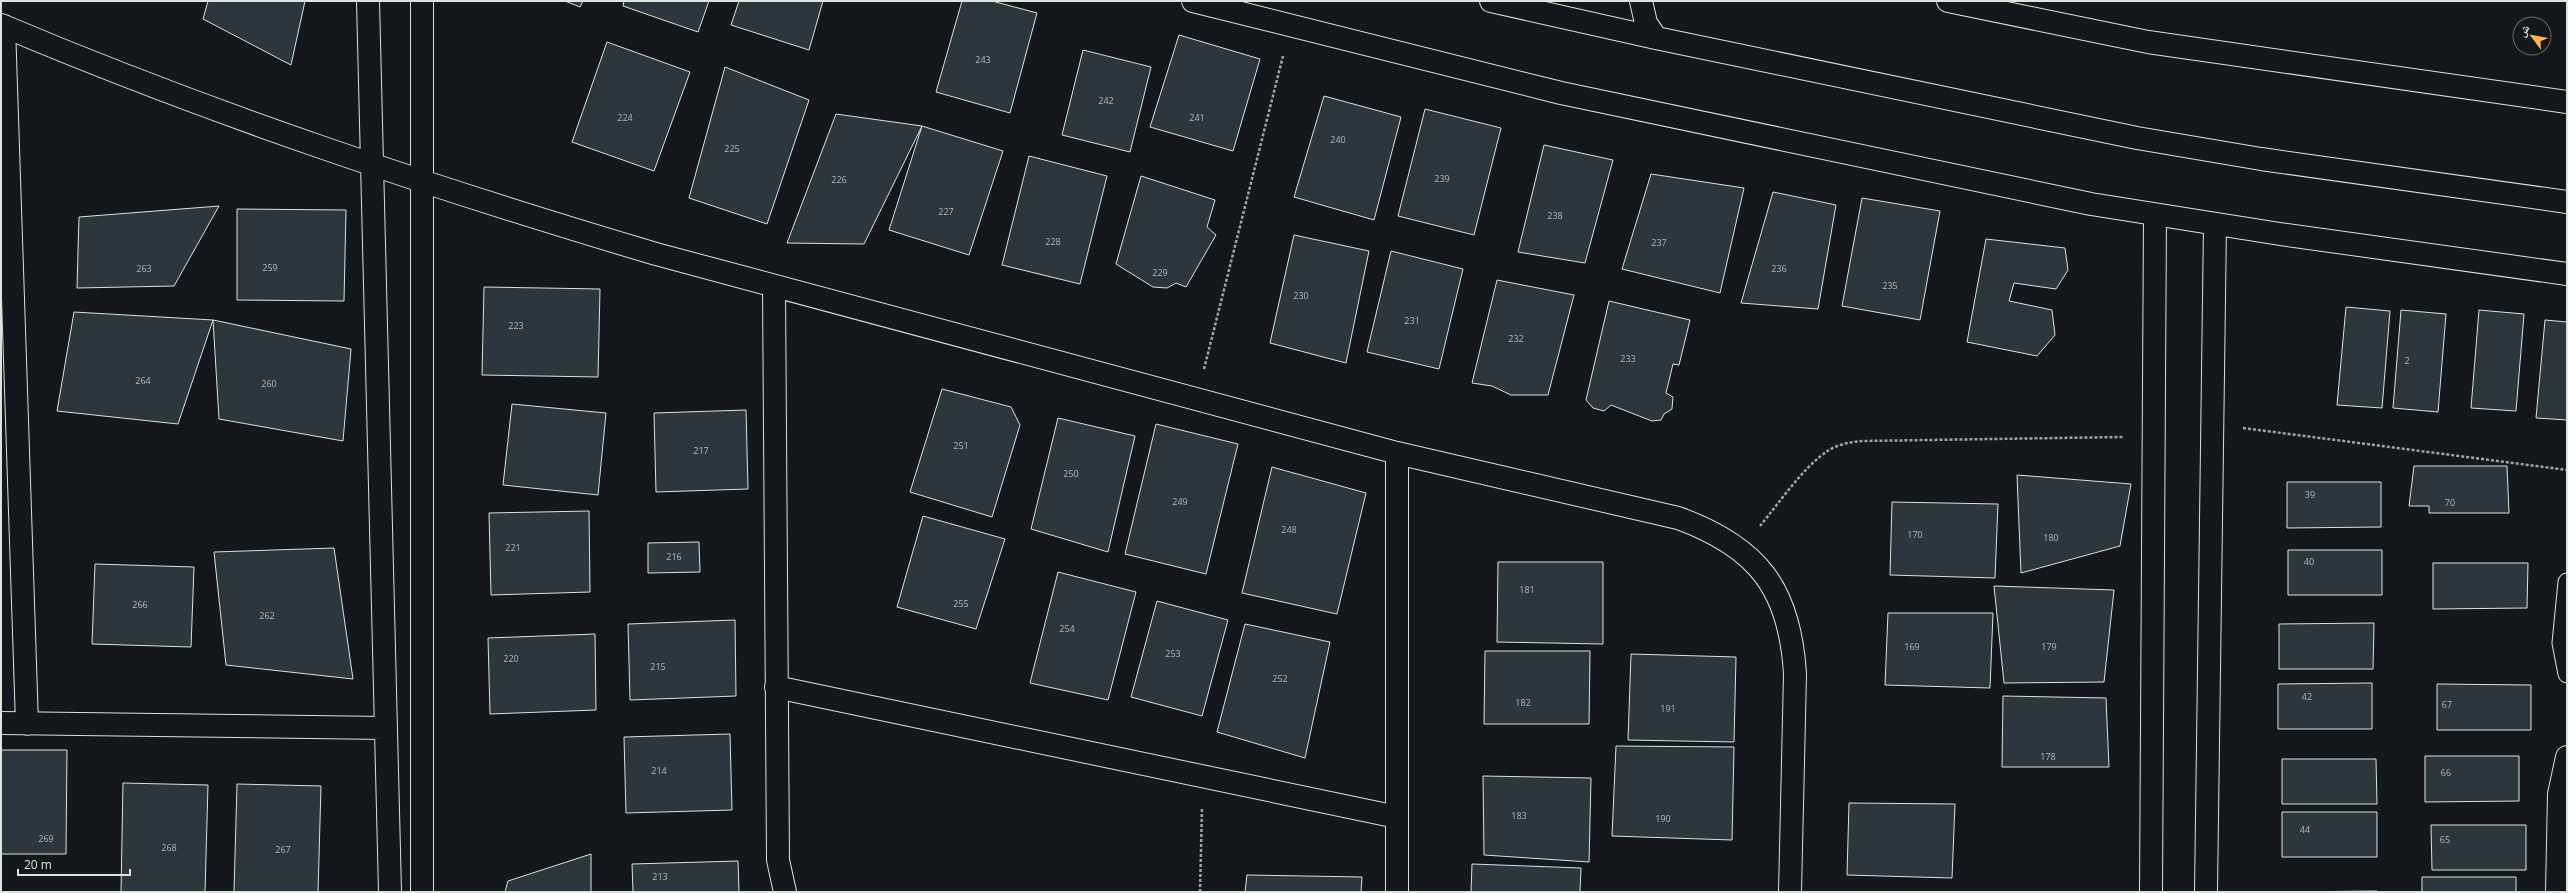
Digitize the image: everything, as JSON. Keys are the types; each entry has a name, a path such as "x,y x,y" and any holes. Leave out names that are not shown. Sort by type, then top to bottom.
{"street":[{"path":"368,1 390,892"},
{"path":"422,1 422,892"},
{"path":"1193,1 1569,94 2083,202 2215,224 2567,274"},
{"path":"1491,1 1656,38 2199,150 2567,202"},
{"path":"1642,1 1646,23 1656,38"},
{"path":"1948,1 2148,42 2567,102"},
{"path":"27,724 8,329 3,26 176,94 372,164 546,221 774,287 1397,453 1678,518 1711,530 1740,549 1765,575 1783,605 1793,639 1795,674 1790,892"},
{"path":"2150,892 2155,215"},
{"path":"2206,892 2215,224"},
{"path":"774,287 778,860 785,892"},
{"path":"1397,453 1397,892"},
{"path":"776,687 1398,817"},
{"path":"1,724 386,728"},
{"path":"2557,892 2559,794 2567,757"}],"lane":[{"path":"2567,582 2561,643 2567,674"}],"path":[{"path":"1196,399 1290,26"},
{"path":"2212,424 2567,470"},
{"path":"1740,549 1812,465 1829,450 1845,443 1862,441 2154,436"},
{"path":"1200,892 1203,777"}],"building":[{"path":"208,1 305,1 291,65 203,19"},
{"path":"565,1 583,1 580,7"},
{"path":"624,1 709,1 698,32 623,6"},
{"path":"739,1 823,1 809,50 731,25"},
{"path":"962,1 992,1 1037,13 1010,113 936,92"},
{"path":"1179,35 1260,59 1233,151 1150,127"},
{"path":"607,42 690,72 654,171 572,142"},
{"path":"1083,50 1151,67 1130,152 1062,135"},
{"path":"725,67 809,100 767,224 689,198"},
{"path":"1324,96 1401,117 1374,220 1294,197"},
{"path":"1425,109 1501,128 1474,235 1398,216"},
{"path":"836,114 922,126 864,244 787,243"},
{"path":"922,126 1003,151 969,255 889,230"},
{"path":"1544,145 1613,160 1585,263 1518,252"},
{"path":"1029,156 1107,176 1080,284 1002,265"},
{"path":"1651,174 1744,188 1720,293 1622,269"},
{"path":"1141,176 1215,200 1207,227 1216,235 1186,287 1176,283 1167,288 1153,287 1116,264"},
{"path":"1773,192 1836,205 1818,309 1741,303"},
{"path":"1862,198 1940,211 1920,320 1842,306"},
{"path":"219,206 174,286 77,288 79,217"},
{"path":"237,209 346,210 344,301 237,300"},
{"path":"1294,235 1369,251 1346,363 1270,343"},
{"path":"1986,239 2065,248 2068,270 2056,289 2014,283 2009,301 2052,310 2055,335 2037,356 1967,342"},
{"path":"1391,251 1463,269 1439,369 1367,352"},
{"path":"1497,280 1574,295 1548,395 1511,395 1492,386 1472,383"},
{"path":"484,287 600,289 598,377 482,375"},
{"path":"1609,301 1690,320 1679,365 1673,364 1666,393 1673,397 1672,409 1664,414 1661,420 1652,421 1611,405 1604,411 1593,408 1586,400"},
{"path":"2346,307 2390,311 2382,408 2337,405"},
{"path":"2401,310 2446,314 2438,412 2393,408"},
{"path":"2479,310 2524,314 2516,411 2471,408"},
{"path":"74,312 213,320 178,424 57,411"},
{"path":"213,320 351,349 343,441 219,419"},
{"path":"2545,320 2567,322 2567,420 2536,418"},
{"path":"942,389 1011,407 1020,425 992,517 910,492"},
{"path":"512,404 606,413 598,495 503,485"},
{"path":"746,410 748,489 656,492 654,413"},
{"path":"1058,418 1135,436 1108,552 1031,529"},
{"path":"1156,424 1238,444 1206,574 1125,554"},
{"path":"2414,466 2507,466 2509,513 2429,513 2429,506 2409,506"},
{"path":"1272,467 1366,493 1337,614 1242,593"},
{"path":"2017,475 2131,484 2120,546 2021,573"},
{"path":"2287,482 2381,482 2381,527 2287,528"},
{"path":"1892,502 1998,504 1995,578 1890,575"},
{"path":"589,511 590,592 491,595 489,513"},
{"path":"923,516 1005,539 976,629 897,607"},
{"path":"699,542 700,572 648,573 648,543"},
{"path":"334,548 353,679 226,665 214,552"},
{"path":"2288,550 2382,550 2382,595 2288,595"},
{"path":"1498,562 1603,562 1603,644 1497,642"},
{"path":"2433,563 2528,563 2527,608 2433,609"},
{"path":"95,564 194,567 191,647 92,644"},
{"path":"1058,572 1136,592 1108,700 1030,683"},
{"path":"1994,586 2114,590 2104,682 2004,683"},
{"path":"1157,601 1228,620 1202,716 1131,697"},
{"path":"1888,613 1993,613 1990,688 1885,685"},
{"path":"735,620 736,696 630,700 628,624"},
{"path":"2374,623 2373,669 2279,669 2279,624"},
{"path":"1245,624 1330,642 1305,758 1217,732"},
{"path":"595,634 596,710 490,714 488,638"},
{"path":"1485,651 1590,651 1589,724 1484,724"},
{"path":"1631,654 1736,657 1734,742 1628,740"},
{"path":"2372,683 2372,729 2278,729 2278,684"},
{"path":"2437,684 2531,685 2531,730 2437,730"},
{"path":"2003,696 2106,698 2109,767 2002,767"},
{"path":"730,734 732,810 626,813 624,737"},
{"path":"1616,746 1734,747 1732,840 1612,836"},
{"path":"1,750 67,750 66,854 1,854"},
{"path":"2425,756 2519,756 2519,801 2425,802"},
{"path":"2282,759 2376,759 2377,804 2282,804"},
{"path":"1483,776 1591,778 1589,862 1484,855"},
{"path":"123,783 208,785 205,892 121,892"},
{"path":"237,784 321,786 318,892 234,892"},
{"path":"1849,803 1955,804 1952,878 1847,875"},
{"path":"2282,812 2377,812 2377,857 2282,857"},
{"path":"2431,825 2526,825 2526,870 2432,870"},
{"path":"591,854 591,892 505,892 508,881"},
{"path":"738,861 739,892 633,892 632,864"},
{"path":"1472,864 1581,868 1580,892 1471,892"},
{"path":"1247,875 1362,877 1361,892 1245,892"},
{"path":"2422,877 2516,877 2516,892 2422,892"},
{"path":"2377,891 2377,892 2283,892"}]}
